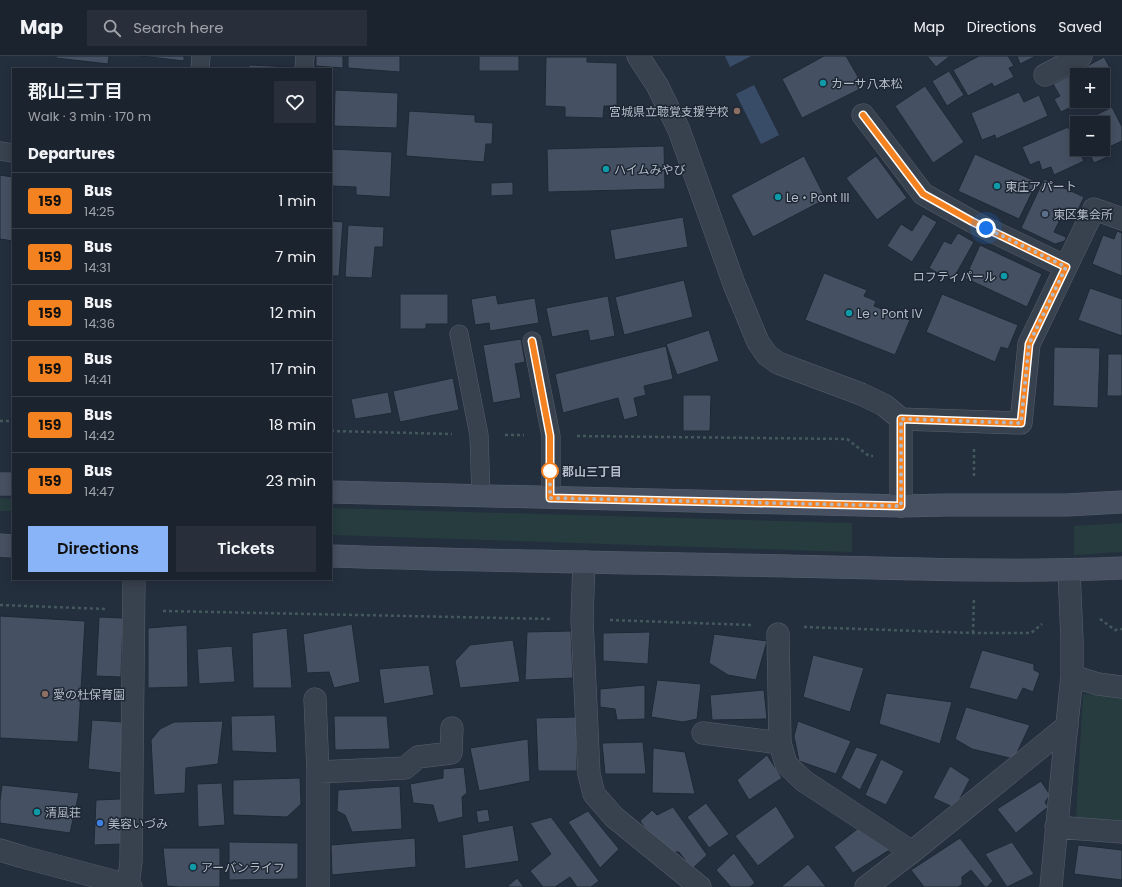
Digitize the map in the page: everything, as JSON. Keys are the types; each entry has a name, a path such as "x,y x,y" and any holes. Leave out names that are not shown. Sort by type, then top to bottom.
{"street":[{"path":"638,56 657,85 679,130 734,284 758,342 767,355 778,363 861,394 884,405 901,419 1021,423 1029,344 1094,209 1122,219"},
{"path":"1045,75 1081,56"},
{"path":"863,115 923,194 973,222 1066,267"},
{"path":"901,419 901,506"},
{"path":"0,484 12,484"},
{"path":"332,492 901,506 1067,505 1122,502"},
{"path":"0,546 12,546"},
{"path":"332,556 475,561 1069,571 1122,568"},
{"path":"584,562 583,627 589,774 594,794 614,817 700,887"},
{"path":"1051,887 1072,676 1069,571"},
{"path":"0,850 130,886 134,580"},
{"path":"778,634 780,743 786,764 804,781 912,852"},
{"path":"1072,676 1098,684 1122,686"},
{"path":"315,699 318,772 318,887"},
{"path":"866,887 912,852 1067,726"},
{"path":"318,772 405,768 418,757 451,753 452,728"},
{"path":"703,733 780,743"},
{"path":"1056,826 1122,832"}],"lane":[{"path":"200,68 201,56"},
{"path":"304,68 305,56"},
{"path":"0,151 12,153"},
{"path":"458,334 479,435 481,496"},
{"path":"532,341 550,436 550,498"}],"path":[{"path":"0,421 12,421"},
{"path":"332,430 479,435 847,439 869,456 877,456"},
{"path":"974,447 974,481"},
{"path":"973,633 974,595"}],"green space":[{"path":"0,498 12,499 12,511 0,511"},
{"path":"332,508 852,523 852,552 332,535"},
{"path":"1122,523 1122,552 1074,555 1074,526"},
{"path":"1083,694 1122,697 1122,823 1076,819"}],"water":[{"path":"725,56 751,56 730,67"},
{"path":"754,85 779,135 761,144 736,94"}],"building":[{"path":"56,56 109,56 108,64 56,58"},
{"path":"141,56 184,56 184,61"},
{"path":"316,56 343,56 343,68 316,66"},
{"path":"348,56 400,56 400,72 348,68"},
{"path":"479,56 519,56 519,71 479,71"},
{"name":"カーサ八本松","path":"824,56 846,56 864,87 802,118 782,79"},
{"path":"927,56 950,56 936,67"},
{"path":"979,56 1008,56 1014,66 1009,68 1014,77 994,87 992,83 968,96 953,70"},
{"path":"1017,56 1036,56 1020,64"},
{"path":"546,57 587,57 587,62 617,63 617,106 604,106 603,118 565,117 565,107 545,106"},
{"path":"1104,57 1110,68 1083,68"},
{"path":"249,65 293,67 293,68 249,68"},
{"path":"949,71 964,95 947,106 932,81"},
{"path":"1070,75 1070,108 1061,112 1054,99 1060,96 1053,84"},
{"path":"925,86 964,142 933,163 895,106"},
{"path":"335,90 398,93 397,128 334,126"},
{"path":"1019,92 1024,102 1039,95 1048,116 996,139 995,135 982,140 971,113"},
{"path":"1112,107 1122,127 1122,141 1110,147 1110,116 1094,116"},
{"path":"409,111 475,115 475,122 493,123 492,144 486,144 484,162 406,156"},
{"path":"1068,127 1070,131 1070,156 1082,156 1084,161 1054,175 1051,167 1042,170 1039,161 1030,165 1022,147"},
{"name":"ハイムみやび","path":"664,146 665,189 548,192 547,149"},
{"path":"332,149 392,152 390,197 356,195 356,187 332,186"},
{"name":"東庄アパート","path":"975,154 1037,182 1019,219 958,191"},
{"name":"Le・Pont III","path":"804,156 826,199 753,237 731,195"},
{"path":"876,156 907,198 877,220 846,178"},
{"path":"1090,156 1110,156 1094,163"},
{"path":"0,175 12,177 12,241 0,239"},
{"name":"東区集会所","path":"1044,179 1084,197 1075,216 1064,211 1054,232 1066,237 1065,241 1055,244 1021,228"},
{"path":"513,182 513,195 491,196 491,183"},
{"path":"923,214 937,222 912,262 887,246 901,224 912,231"},
{"path":"683,217 688,247 615,260 610,230"},
{"path":"332,221 343,222 339,276 332,276"},
{"path":"348,225 384,227 383,247 375,247 372,278 345,277"},
{"path":"1117,231 1122,233 1122,276 1092,264 1103,235 1114,239"},
{"path":"958,233 974,242 952,281 929,268 944,241 951,244"},
{"name":"ロフティパール","path":"980,245 1042,274 1027,307 965,278"},
{"name":"Le・Pont IV","path":"824,273 867,290 864,296 876,301 874,306 910,320 895,355 805,320"},
{"path":"684,280 693,317 624,335 615,297"},
{"path":"1090,288 1122,299 1122,336 1078,320"},
{"path":"400,294 448,294 448,324 426,324 426,329 400,329"},
{"path":"942,294 1018,325 1008,349 1001,347 995,362 926,332"},
{"path":"496,295 498,304 535,298 539,323 490,331 489,323 475,325 471,299"},
{"path":"608,296 615,336 590,341 588,330 552,337 546,308"},
{"path":"709,330 719,361 677,375 666,344"},
{"path":"521,339 525,362 515,364 521,398 493,403 483,345"},
{"path":"666,346 673,379 644,386 646,395 634,398 638,416 624,420 618,398 563,413 555,374"},
{"path":"1054,347 1100,348 1098,408 1053,406"},
{"path":"1108,354 1122,354 1122,396 1107,396"},
{"path":"453,378 459,410 400,422 393,391"},
{"path":"388,392 392,413 355,419 351,399"},
{"path":"683,395 711,395 710,431 683,431"},
{"name":"愛の杜保育園","path":"0,616 85,621 78,742 0,738"},
{"path":"99,617 123,618 121,677 96,676"},
{"path":"352,624 360,682 334,688 329,672 307,673 303,634"},
{"path":"187,625 188,687 148,688 148,628"},
{"path":"287,628 292,688 253,688 252,633"},
{"path":"571,631 573,678 525,680 527,632"},
{"path":"650,632 648,664 603,661 603,633"},
{"path":"714,634 767,641 756,680 728,675 709,663"},
{"path":"513,640 520,682 460,688 455,661 470,645"},
{"path":"232,646 235,682 199,684 197,649"},
{"path":"982,650 1034,664 1034,670 1040,673 1033,692 1023,688 1017,700 969,688"},
{"path":"813,655 864,668 850,712 803,697"},
{"path":"429,665 434,695 384,704 379,669"},
{"path":"657,680 701,684 697,719 683,722 651,717"},
{"path":"645,685 645,719 617,720 615,709 600,707 600,689"},
{"path":"764,690 767,719 712,720 710,695"},
{"path":"886,693 952,702 940,744 879,724"},
{"path":"966,707 1030,725 1014,759 972,749 955,739"},
{"path":"275,715 277,753 232,751 231,716"},
{"path":"334,716 387,716 390,749 335,750"},
{"path":"577,717 577,771 538,771 536,718"},
{"path":"92,720 123,722 121,773 88,769"},
{"path":"223,721 218,764 186,768 185,793 154,795 151,740 160,729 174,722"},
{"path":"798,721 851,741 836,774 799,761 794,736"},
{"path":"528,739 530,781 479,791 470,748"},
{"path":"643,742 646,774 605,774 602,743"},
{"path":"856,747 878,754 860,790 841,778"},
{"path":"653,748 685,752 695,794 652,793"},
{"path":"767,755 782,778 749,800 737,780"},
{"path":"881,759 904,771 886,805 865,795"},
{"path":"950,766 970,779 955,808 933,798"},
{"path":"464,767 467,793 462,797 463,817 438,823 433,805 413,803 410,784 443,778 443,769"},
{"path":"300,778 301,804 287,817 233,815 233,780"},
{"path":"1041,781 1050,795 1045,802 1048,807 1016,833 997,809"},
{"path":"222,783 225,825 198,827 197,784"},
{"name":"清風荘","path":"2,785 79,793 70,833 0,823"},
{"path":"400,786 402,829 352,832 345,815 337,811 338,790"},
{"path":"121,799 122,844 94,845 96,800"},
{"path":"706,803 729,834 709,848 687,817"},
{"path":"776,806 795,837 758,866 735,836"},
{"path":"673,807 707,855 692,869 679,852 672,852 645,828 640,821 652,810 657,815"},
{"path":"488,809 490,821 478,823 476,811"},
{"path":"588,811 619,849 600,868 568,822"},
{"path":"551,817 599,881 591,887 577,887 570,877 555,887 543,887 530,871 551,854 530,823"},
{"path":"513,825 519,861 465,869 462,835"},
{"path":"860,827 891,849 853,873 834,847"},
{"path":"415,838 416,867 332,875 331,845"},
{"path":"960,838 993,881 985,887 971,870 962,877 962,885 958,887 924,887 911,870"},
{"path":"229,842 298,843 298,879 229,880"},
{"path":"1012,842 1034,874 1007,887 985,854"},
{"path":"1078,845 1122,850 1122,880 1074,874"},
{"name":"アーバンライフ","path":"163,848 220,848 220,887 167,886"},
{"path":"734,853 755,883 750,887 731,887 716,870"},
{"path":"808,864 826,887 781,887"},
{"path":"517,878 524,887 507,887"}],"bus line":[{"name":"159","path":"532,341 550,436 550,498 901,506 901,419 1021,423 1029,344 1066,267 973,222 923,194 863,115"}],"place":[{"name":"カーサ八本松","path":"823,83"},
{"name":"宮城県立聴覚支援学校","path":"737,111"},
{"name":"ハイムみやび","path":"606,169"},
{"name":"東庄アパート","path":"997,186"},
{"name":"Le・Pont III","path":"778,197"},
{"name":"東区集会所","path":"1045,214"},
{"name":"ロフティパール","path":"1004,276"},
{"name":"Le・Pont IV","path":"849,313"},
{"name":"郡山三丁目","path":"550,471"},
{"name":"愛の杜保育園","path":"45,694"},
{"name":"清風荘","path":"37,812"},
{"name":"美容いづみ","path":"100,823"},
{"name":"アーバンライフ","path":"193,867"}],"route":[{"path":"550,471 550,467 550,498 901,506 901,419 1021,423 1029,344 1066,267 986,228"}]}
